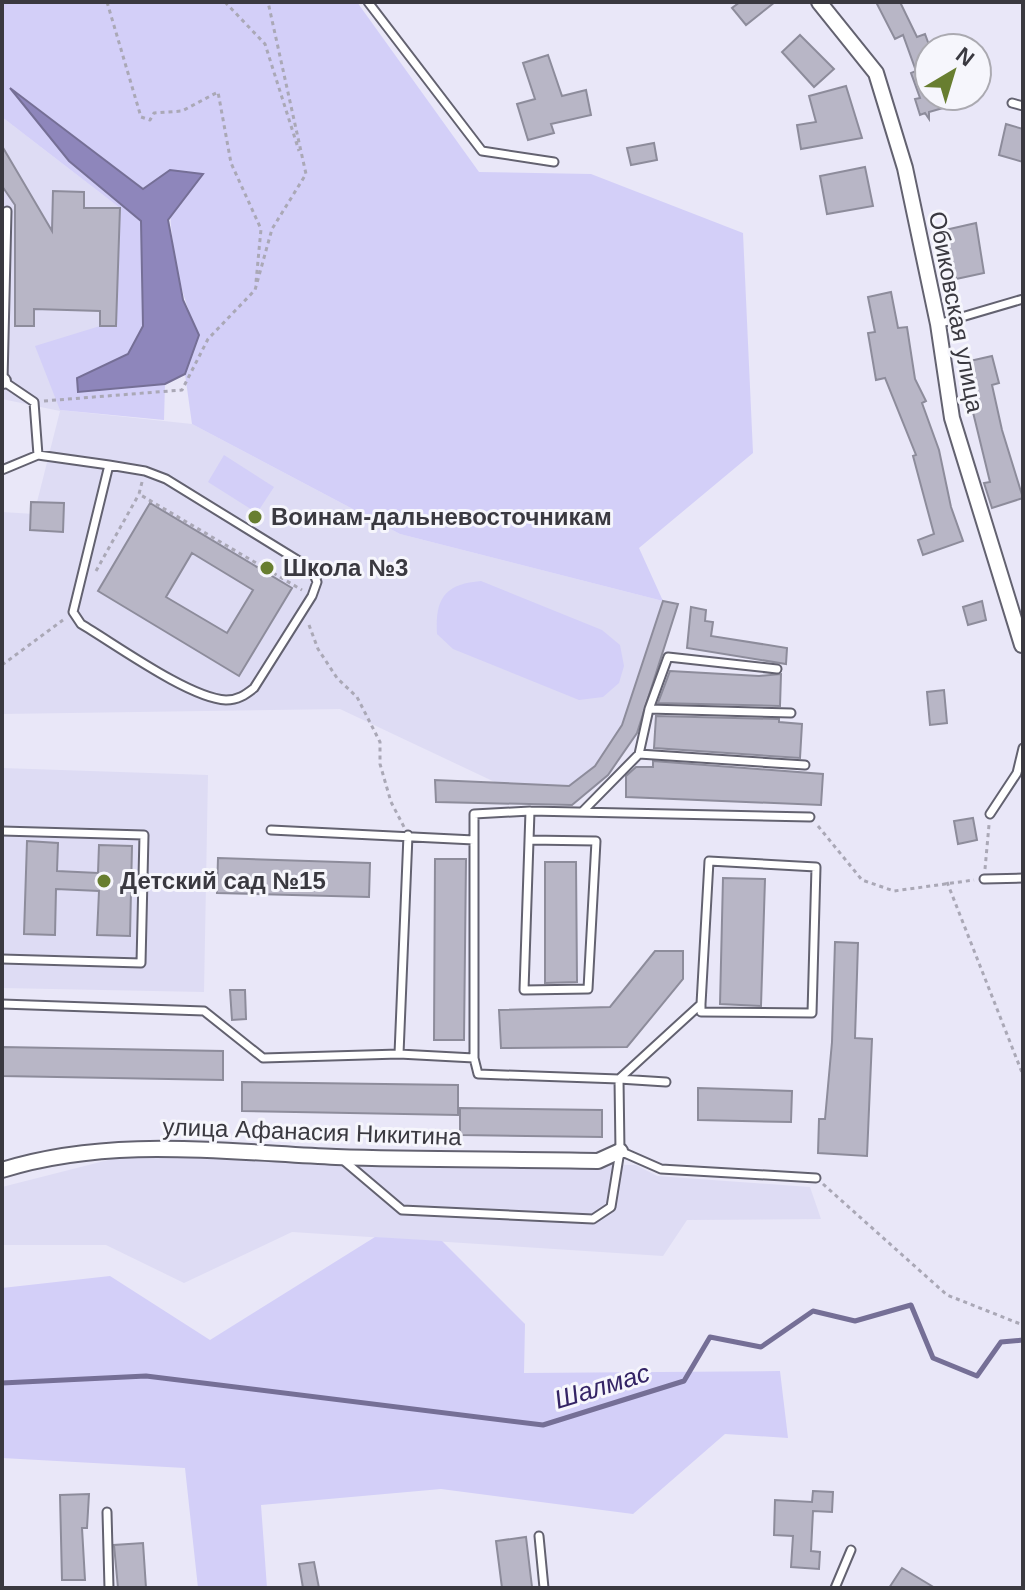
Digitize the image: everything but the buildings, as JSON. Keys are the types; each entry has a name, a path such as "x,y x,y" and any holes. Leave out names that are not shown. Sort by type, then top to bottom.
{"street":[{"name":"Обиковская улица","path":"819,2 876,73 905,168 938,324 952,418 1023,647"},
{"name":"улица Афанасия Никитина","path":"2,1170 26,1163 121,1148 340,1157 598,1161 620,1151"}],"lane":[{"path":"368,2 482,151 554,162"},
{"path":"1012,103 1023,106"},
{"path":"7,211 2,381 34,402 38,455"},
{"path":"938,324 1023,299"},
{"path":"2,470 38,455 109,465 145,471 166,479 312,569 317,582 312,596 254,688 242,698 225,700 197,693 81,624 73,612 109,465"},
{"path":"582,812 639,754 649,709 668,657 777,669"},
{"path":"649,709 791,713"},
{"path":"990,814 1017,773 1023,748"},
{"path":"639,754 805,765"},
{"path":"529,840 596,841 588,989 524,990 529,840 530,811"},
{"path":"666,1082 478,1074 474,1058 474,814 530,811 810,817"},
{"path":"271,830 474,840"},
{"path":"2,831 144,835 141,963 2,959"},
{"path":"399,1054 408,835"},
{"path":"340,1157 402,1210 593,1219 611,1207 620,1151 619,1079 701,1004 709,861 816,867 812,1013 701,1012 701,1004"},
{"path":"984,879 1023,878"},
{"path":"2,1004 204,1011 263,1058 399,1054 474,1058"},
{"path":"620,1151 661,1169 816,1178"},
{"path":"107,1512 109,1588"},
{"path":"539,1536 544,1588"},
{"path":"835,1588 851,1550"}],"path":[{"path":"107,2 141,117 150,120 154,113 182,111 218,92 231,163 261,229 255,290"},
{"path":"225,2 265,44 306,174"},
{"path":"34,402 182,390 208,339 255,290 272,229 306,174 268,2"},
{"path":"95,573 139,494 145,471"},
{"path":"139,494 312,596"},
{"path":"303,610 318,649 337,678 357,697 380,742 380,764 391,802 408,835"},
{"path":"2,665 73,612"},
{"path":"810,817 862,880 894,891 984,879 990,814"},
{"path":"947,882 1023,1075"},
{"path":"816,1178 947,1295 1023,1325"}],"shaded area":[{"path":"2,2 357,2 479,172 591,174 743,233 753,453 639,548 663,601 400,534 192,424 185,374 199,335 190,315 174,254 170,170 144,189 14,90 69,161 141,221 143,326 128,354 77,378 78,391 165,384 164,420 60,410 35,346 100,326 116,326 120,208 2,117"},
{"path":"10,88 143,189 170,170 203,174 168,220 183,300 199,335 185,374 165,384 78,392 77,378 128,354 143,326 141,221 69,161"},
{"name":"Школа №3","path":"2,117 120,208 116,326 60,410 192,424 400,534 663,601 622,725 595,766 569,786 499,784 340,709 2,714 2,512 34,514 60,411 2,399"},
{"path":"224,455 274,487 257,513 208,482"},
{"path":"481,581 602,630 620,645 624,666 619,683 603,697 579,700 453,649 437,634 441,602 459,585"},
{"name":"Детский сад №15","path":"2,768 208,775 204,992 2,988"},
{"path":"120,1157 636,1165 657,1176 810,1187 821,1219 687,1220 663,1256 292,1232 184,1283 106,1245 2,1245 2,1187"},
{"path":"375,1237 442,1241 525,1324 524,1373 780,1371 788,1438 725,1434 633,1514 441,1489 261,1505 267,1588 198,1588 185,1468 2,1458 2,1288 110,1276 210,1340"}],"waterway":[{"name":"Шалмас","path":"2,1383 146,1376 543,1425 684,1381 710,1337 761,1347 813,1311 855,1321 911,1305 933,1358 977,1376 1001,1342 1023,1340"}],"place":[{"name":"Воинам-дальневосточникам","path":"255,517"},
{"name":"Школа №3","path":"267,568"},
{"name":"Детский сад №15","path":"104,881"}]}
